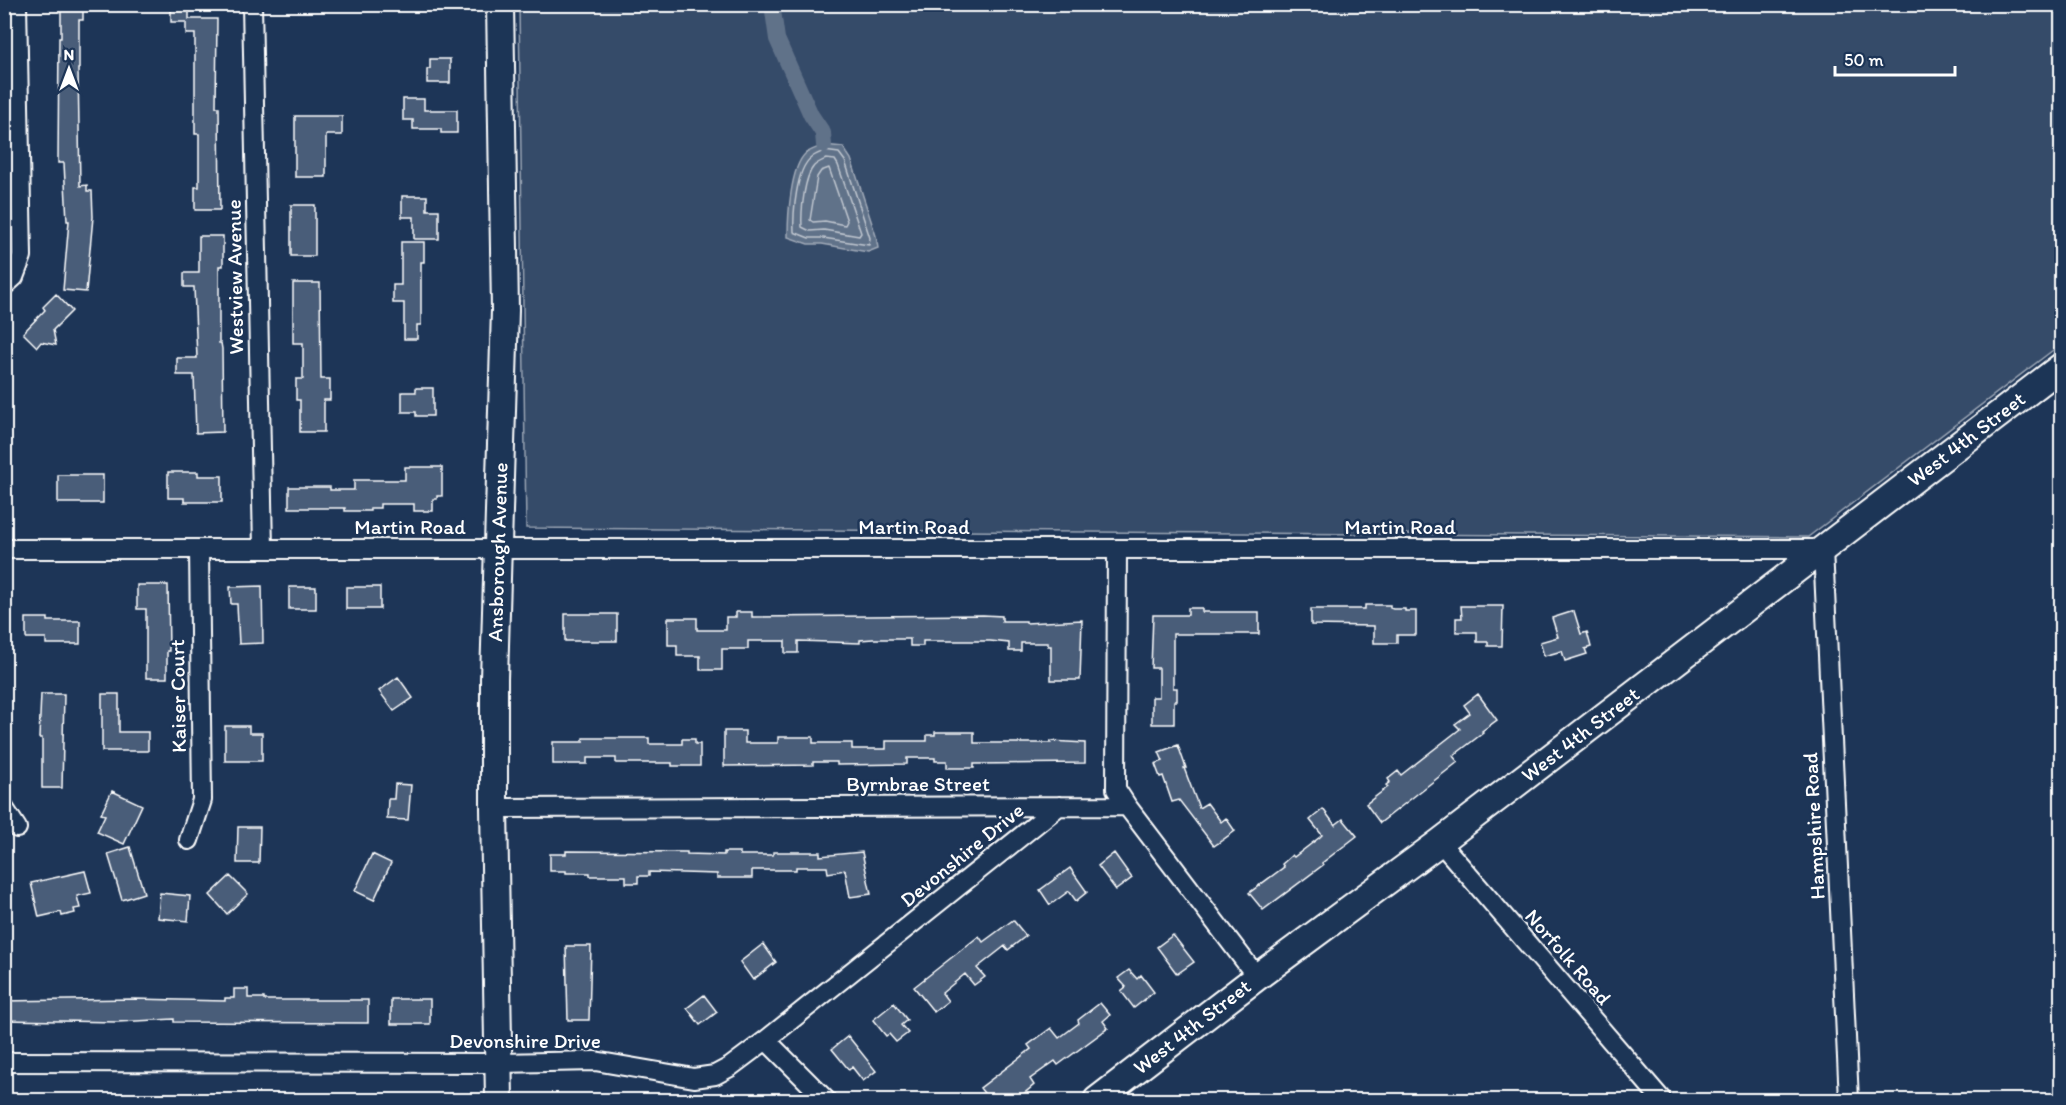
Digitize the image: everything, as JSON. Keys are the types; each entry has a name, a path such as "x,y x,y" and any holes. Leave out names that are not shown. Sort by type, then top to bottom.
{"main road":[{"name":"Ansborough Avenue","path":"499,1101 494,679 505,310 500,4"},
{"name":"West 4th Street","path":"1097,1101 1257,977 1440,842 2061,366"}],"street":[{"path":"9,282 22,256 17,4"},
{"name":"Westview Avenue","path":"252,4 263,549"},
{"name":"Martin Road","path":"4,549 1823,549"},
{"name":"Kaiser Court","path":"189,840 202,800 199,549"},
{"path":"1117,549 1116,789 1257,977"},
{"name":"Hampshire Road","path":"1823,549 1849,1101"},
{"name":"Devonshire Drive","path":"4,1062 498,1063 595,1061 694,1077 715,1075 730,1067 766,1040 1059,806"},
{"name":"Byrnbrae Street","path":"494,808 1127,806"},
{"path":"4,808 17,828"},
{"name":"Norfolk Road","path":"1440,842 1662,1101"},
{"path":"766,1040 826,1101"}],"shaded area":[{"path":"519,5 2061,5 2061,344 1808,537 526,528"}],"water":[{"path":"824,145 843,147 851,159 878,248 868,252 822,244 808,244 788,237 791,193 796,169 806,153"}],"building":[{"path":"61,4 83,4 83,20 79,20 78,69 80,186 87,185 87,191 92,191 93,217 86,292 63,290 69,221 67,221 64,163 58,163"},
{"path":"171,9 189,9 189,19 217,19 216,107 219,107 220,210 195,210 195,187 199,187 199,134 195,134 195,34 186,34 186,22 171,22"},
{"path":"430,59 450,59 450,83 427,83"},
{"path":"403,99 424,99 424,110 457,110 457,133 441,133 441,129 413,129 413,120 403,120"},
{"path":"295,116 342,116 342,135 326,135 326,177 295,177"},
{"path":"402,196 427,196 427,210 439,210 439,239 414,239 414,217 402,217"},
{"path":"291,205 315,205 315,256 291,256"},
{"path":"199,236 223,236 223,266 219,266 219,343 222,349 223,432 196,433 194,375 177,375 177,358 197,358 194,287 184,287 184,273 199,273"},
{"path":"401,242 424,242 424,262 421,262 421,325 417,325 417,339 404,339 404,303 393,303 393,285 401,285"},
{"path":"293,283 320,283 321,379 330,379 330,400 324,400 324,432 300,432 300,400 296,400 296,379 303,379 303,343 293,343"},
{"path":"56,294 72,311 53,330 56,345 41,342 37,347 23,333 45,310 43,307"},
{"path":"416,388 433,388 433,416 416,416 416,412 402,412 402,392 416,392"},
{"path":"405,467 442,467 442,496 433,499 433,511 414,511 414,504 380,504 380,508 370,508 370,511 345,511 345,508 289,508 289,487 330,487 330,490 354,490 354,480 405,480"},
{"path":"168,472 198,472 198,476 222,476 222,502 184,502 184,498 168,498"},
{"path":"58,475 103,475 103,503 58,503"},
{"path":"137,585 168,585 167,678 146,678 146,609 137,609"},
{"path":"262,586 263,643 239,644 237,604 231,604 230,587"},
{"path":"289,587 316,587 316,609 289,609"},
{"path":"346,587 380,587 380,609 346,609"},
{"path":"1365,605 1390,605 1393,609 1416,611 1416,635 1397,635 1397,643 1374,643 1374,626 1311,625 1311,609 1365,609"},
{"path":"1461,606 1503,606 1502,646 1488,646 1488,642 1477,642 1477,632 1456,632 1456,618 1462,618"},
{"path":"1188,608 1202,608 1202,612 1259,612 1259,634 1173,634 1173,688 1177,688 1177,701 1174,701 1174,724 1152,724 1152,697 1159,697 1159,668 1151,668 1153,615 1188,615"},
{"path":"1574,611 1581,634 1587,632 1591,647 1585,649 1587,654 1565,661 1562,651 1544,656 1540,642 1558,637 1552,618"},
{"path":"736,612 752,612 752,617 983,615 1002,616 1002,621 1026,621 1026,623 1082,620 1080,680 1051,680 1051,646 1048,646 1048,643 1021,643 1021,651 1009,651 1009,643 990,641 923,641 923,646 910,646 910,639 860,640 860,643 798,641 798,653 785,653 785,641 748,641 748,649 722,649 722,670 700,670 700,656 677,656 677,645 668,645 668,618 697,618 697,630 726,630 726,617 736,617"},
{"path":"565,614 617,614 617,641 565,641"},
{"path":"26,618 80,621 80,644 46,644 46,638 26,638"},
{"path":"398,677 413,698 394,711 379,691"},
{"path":"41,694 64,694 62,788 42,788 42,738 39,738"},
{"path":"102,694 119,694 119,732 148,732 148,751 102,751"},
{"path":"1478,694 1497,720 1453,756 1458,762 1380,823 1366,804 1388,787 1386,785 1390,782 1388,779 1398,771 1401,775 1460,729 1455,724 1470,713 1464,705"},
{"path":"225,726 249,726 249,733 262,733 262,761 225,761"},
{"path":"724,731 745,731 745,743 778,743 778,737 813,737 813,743 852,743 852,749 886,749 886,741 927,741 927,735 935,735 935,732 974,732 974,743 1051,743 1051,741 1085,743 1085,763 974,764 974,768 947,768 947,761 935,761 935,758 907,758 907,764 837,765 837,762 813,762 813,765 724,766"},
{"path":"583,738 649,738 649,744 682,744 682,739 695,739 695,744 700,744 700,766 672,766 672,763 616,763 616,758 587,758 587,764 553,764 553,742 583,742"},
{"path":"1178,745 1199,808 1207,803 1221,822 1226,818 1235,831 1214,846 1179,800 1172,802 1163,776 1160,777 1155,764 1163,761 1159,752"},
{"path":"395,784 411,785 408,820 387,819 388,799 394,799"},
{"path":"112,791 142,805 124,844 97,832 105,815 101,814"},
{"path":"1323,809 1335,825 1343,819 1357,836 1263,910 1249,893 1284,867 1282,864 1292,855 1294,857 1322,835 1310,820"},
{"path":"238,827 260,827 259,863 237,863"},
{"path":"130,847 144,893 122,900 108,854"},
{"path":"566,851 687,852 687,854 724,855 724,852 740,852 740,855 773,855 773,852 820,852 820,856 862,852 871,894 850,897 845,870 828,873 827,867 752,870 752,878 717,878 717,874 649,872 649,876 638,876 638,883 626,883 626,876 590,876 590,873 550,871 550,854 566,854"},
{"path":"1114,853 1132,878 1116,890 1098,866"},
{"path":"372,854 391,863 374,900 355,891"},
{"path":"1070,868 1087,892 1076,901 1069,891 1050,905 1040,890"},
{"path":"85,871 91,893 77,896 80,908 74,909 75,913 62,916 61,912 39,917 31,883"},
{"path":"230,876 248,894 227,914 210,895"},
{"path":"160,893 190,896 188,921 158,918"},
{"path":"1013,920 1026,936 1008,950 1005,946 977,968 985,977 974,985 965,974 942,993 948,1001 934,1012 914,987 979,936 983,942"},
{"path":"1173,935 1194,962 1177,974 1157,947"},
{"path":"763,944 776,962 753,980 740,962"},
{"path":"566,946 591,946 589,1020 568,1020"},
{"path":"1129,970 1137,979 1141,975 1154,992 1134,1008 1121,991 1126,987 1118,978"},
{"path":"234,989 248,989 248,998 264,998 264,1000 368,1000 368,1023 174,1022 174,1019 117,1022 4,1020 4,1001 134,999 225,1001 225,998 234,998"},
{"path":"704,995 717,1012 700,1025 687,1008"},
{"path":"391,999 430,999 430,1024 391,1024"},
{"path":"894,1003 907,1020 901,1025 908,1033 896,1042 889,1034 886,1036 873,1020"},
{"path":"1100,1003 1110,1015 1103,1021 1108,1028 1058,1065 1055,1061 1030,1079 1034,1085 1015,1101 990,1101 980,1088 1031,1049 1028,1045 1051,1028 1059,1038"},
{"path":"848,1036 876,1071 863,1081 852,1067 849,1070 832,1049"}],"waterway":[{"path":"772,4 777,39 811,115 823,133 824,145"}]}
